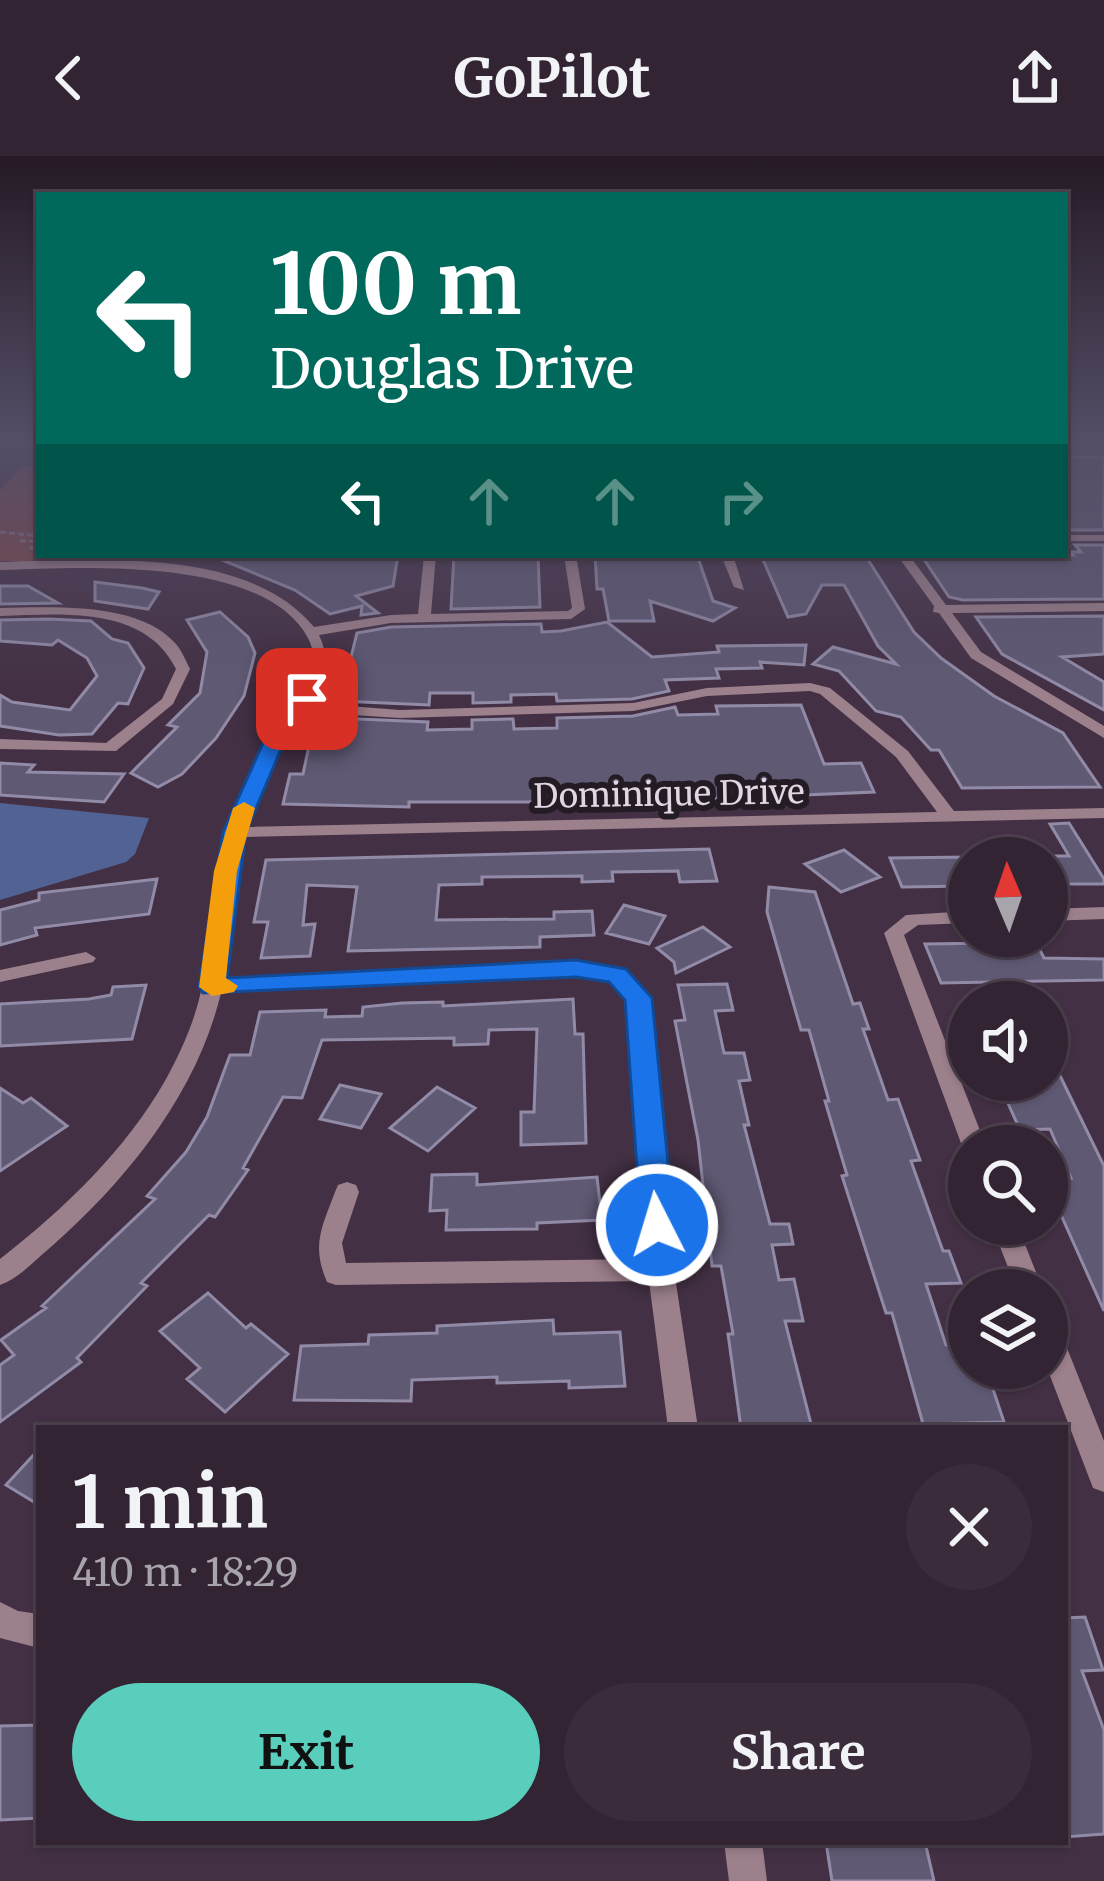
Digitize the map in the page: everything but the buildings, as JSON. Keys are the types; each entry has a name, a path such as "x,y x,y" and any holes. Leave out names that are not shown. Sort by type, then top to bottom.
{"street":[{"path":"1068,538 1104,538"},
{"path":"193,570 212,558"},
{"path":"424,617 430,558"},
{"path":"310,632 424,617 572,615 579,609 570,558"},
{"path":"728,558 740,587"},
{"path":"905,558 976,656 1104,733"},
{"path":"0,566 193,570 271,598 296,615 310,632 320,658 319,674 274,741 234,832 212,987 175,1084 136,1144 99,1186 6,1259"},
{"path":"938,609 1104,607"},
{"path":"0,612 91,613 136,624 173,646 183,670 168,701 110,748 0,744"},
{"path":"301,707 400,714 633,707 707,692 811,687 825,691 902,754 950,817"},
{"name":"Dominique Drive","path":"234,832 1104,814"},
{"path":"1068,914 1104,913"},
{"path":"948,918 913,919 894,933 894,942 966,1125"},
{"path":"0,976 86,958"},
{"path":"212,987 576,969 617,975 639,998 661,1270 683,1425"},
{"path":"347,1192 329,1244 336,1274 661,1270"},
{"path":"1068,1383 1100,1460"},
{"path":"0,1618 12,1627 36,1631"},
{"path":"742,1845 748,1881"}],"path":[{"path":"0,532 36,536"},
{"path":"20,541 34,542 31,548 35,548"}],"shaded area":[{"path":"0,524 36,524 36,558 145,558 142,562 0,561"}],"water":[{"path":"0,803 149,818 135,854 126,862 0,900"}],"slow traffic":[{"path":"224,986 212,987 225,871 244,808"}],"route":[{"path":"307,699 274,741 234,832 212,987 576,969 617,975 639,998 657,1225"}]}
